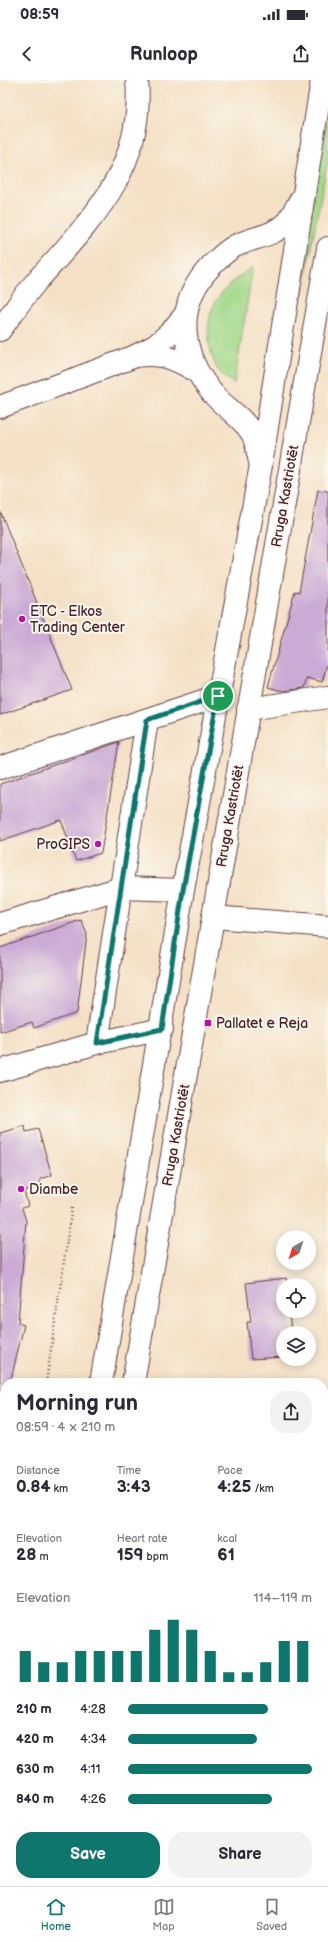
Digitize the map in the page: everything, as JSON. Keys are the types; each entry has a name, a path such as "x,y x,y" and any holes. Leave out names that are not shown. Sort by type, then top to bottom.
{"main road":[{"path":"0,330 36,282 62,256 91,220 125,165 137,119 139,98 137,80"},
{"name":"Rruga Kastriotët","path":"102,1378 162,1029 183,890 261,465 322,80"},
{"path":"261,465 253,436 240,417 214,395 197,372 186,344 185,315 194,288 211,266 234,246 271,234 287,222 303,196"},
{"name":"Rruga Kastriotët","path":"134,1378 328,248"},
{"path":"0,407 133,357 155,346 171,332 185,315"},
{"path":"133,357 154,354 173,359 197,372"},
{"path":"0,768 218,696"},
{"path":"248,709 328,697"},
{"path":"97,1043 147,720"},
{"path":"0,924 121,888 183,890"},
{"path":"213,917 328,926"},
{"path":"0,1071 97,1043 162,1029"}],"path":[{"path":"47,1378 72,1207"}],"green space":[{"path":"328,107 328,159 302,295 299,294"},
{"path":"253,267 234,384 218,370 213,360 208,328 213,307 219,297 234,281"}],"building":[{"path":"318,490 328,491 328,660 322,682 307,678 304,688 283,691 268,687 295,591 299,592"},
{"name":"ETC - Elkos Trading Center","path":"0,511 72,690 0,715"},
{"path":"119,742 101,853 76,861 61,820 0,841 0,784"},
{"path":"81,920 87,934 77,1013 34,1028 32,1022 0,1032 0,948"},
{"path":"25,1126 26,1132 38,1129 52,1175 40,1179 41,1185 24,1191 28,1206 22,1208 26,1221 18,1323 24,1325 11,1378 0,1378 0,1133"},
{"path":"276,1279 276,1318 290,1318 290,1326 276,1326 276,1357 251,1359 247,1322 251,1322 246,1283"}],"place":[{"name":"ETC - Elkos Trading Center","path":"22,619"},
{"name":"ProGIPS","path":"98,844"},
{"name":"Pallatet e Reja","path":"208,1023"},
{"name":"Diambe","path":"21,1189"}],"route":[{"path":"218,696 183,890 162,1029 97,1043 147,720 218,696"}]}
